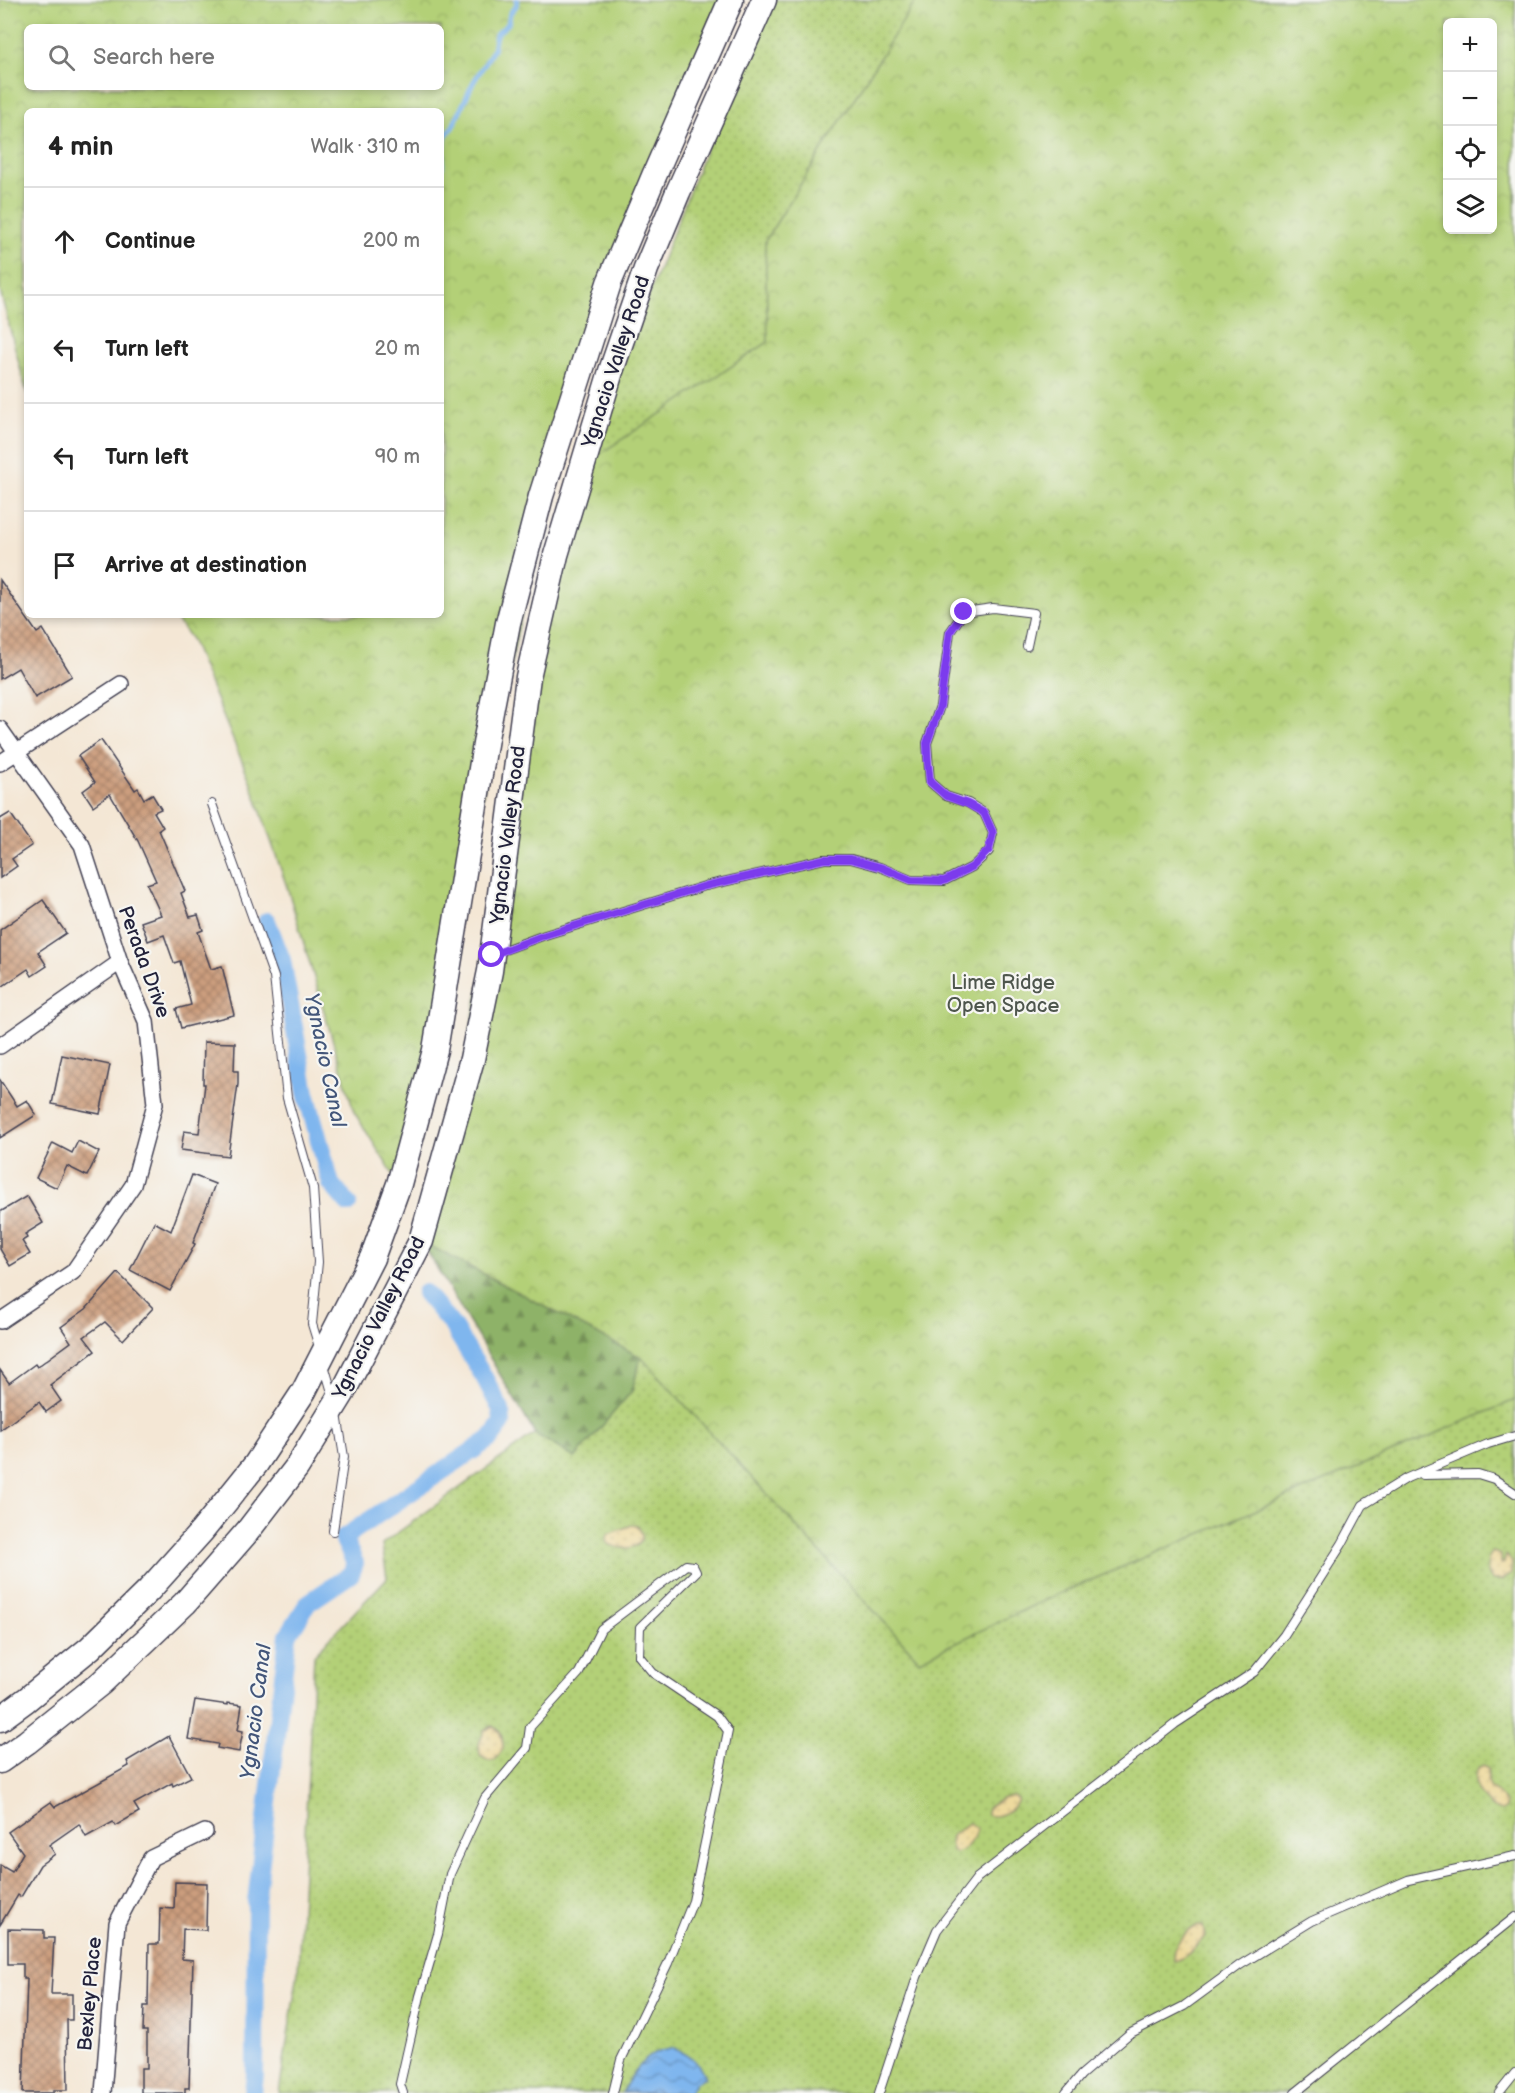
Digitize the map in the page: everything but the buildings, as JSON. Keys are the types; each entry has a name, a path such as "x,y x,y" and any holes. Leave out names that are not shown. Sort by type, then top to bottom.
{"highway":[{"name":"Ygnacio Valley Road","path":"0,1719 90,1648 149,1590 202,1531 256,1464 304,1391 376,1247 399,1184 435,1050 492,703 508,623 544,485 609,283 731,0"},
{"name":"Ygnacio Valley Road","path":"0,1761 101,1683 185,1603 247,1532 297,1467 335,1405 421,1241 472,1059 492,955 528,677 556,555 611,371 646,269 764,0"}],"street":[{"path":"0,763 121,684"},
{"name":"Perada Drive","path":"0,729 82,844 120,962 146,1021 155,1104 133,1185 73,1272 0,1321"},
{"path":"0,1046 120,962"},
{"name":"Bexley Place","path":"103,2093 117,1923 151,1858 205,1832"}],"lane":[{"path":"492,955 545,935 705,886 824,859 851,859 880,867 911,880 944,881 972,867 989,850 993,833 984,813 946,796 930,782 928,763 927,743 940,706 950,632 964,612 993,608 1034,613 1027,646"},
{"path":"212,804 274,976 287,1098 313,1188 318,1262 312,1324 335,1405 344,1457 333,1531"},
{"path":"879,2093 917,1977 938,1930 977,1878 1175,1724 1254,1672 1284,1635 1342,1544 1363,1505 1407,1478 1488,1444 1515,1436"},
{"path":"1407,1478 1432,1474 1478,1474 1494,1479 1515,1493"},
{"path":"403,2093 400,2084 420,1996 438,1934 450,1874 485,1798 527,1748 531,1727 579,1673 601,1629 686,1565 693,1566 696,1572 640,1627 639,1656 653,1673 717,1716 728,1731 693,1901 668,1963 621,2060 613,2093"},
{"path":"1066,2093 1081,2075 1129,2034 1184,2006 1240,1965 1312,1920 1408,1880 1515,1856"},
{"path":"1295,2093 1515,1917"},
{"path":"1499,2093 1515,2073"}],"green space":[{"path":"0,0 731,0 563,423 399,1184 354,1112 288,890 251,783 191,639 175,618 444,618 444,108 24,108 24,383 0,291"},
{"name":"Lime Ridge Open Space","path":"764,0 1515,0 1515,2093 279,2093 298,1972 314,1655 387,1578 382,1544 641,1357 446,1153 582,466"},
{"name":"Lime Ridge Open Space","path":"916,0 1515,0 1515,1400 1047,1599 919,1660 641,1357 421,1241 472,1059 528,677 582,466 768,342 765,241"},
{"path":"421,1241 641,1357 632,1391 575,1458 535,1434"}],"sand":[{"path":"632,1525 637,1526 642,1539 635,1546 621,1548 606,1542 608,1534"},
{"path":"1493,1552 1501,1555 1501,1564 1504,1563 1506,1555 1512,1562 1511,1573 1502,1580 1492,1580 1488,1573 1487,1566"},
{"path":"492,1726 500,1732 503,1749 495,1760 489,1761 480,1756 479,1744 484,1731"},
{"path":"1483,1765 1488,1768 1490,1787 1506,1802 1506,1808 1502,1811 1489,1805 1476,1784 1477,1770"},
{"path":"1013,1796 1018,1799 1010,1810 1001,1815 987,1815 987,1808 1001,1799"},
{"path":"969,1823 976,1828 972,1840 963,1849 956,1853 953,1852 950,1844 951,1836"},
{"path":"1198,1925 1203,1926 1205,1936 1195,1948 1174,1961 1176,1945"}],"water":[{"path":"673,2048 693,2059 705,2078 695,2083 689,2093 622,2093 642,2063 656,2052"}],"waterway":[{"path":"444,146 445,136 452,128 473,83 493,50 496,34 508,24 510,13 516,6 517,0"},
{"name":"Ygnacio Canal","path":"267,921 282,960 306,1093 331,1184 348,1204"},
{"name":"Ygnacio Canal","path":"253,2093 256,1902 288,1635 308,1603 351,1574 355,1563 343,1538 490,1439 502,1423 501,1410 484,1377 452,1325 425,1293"}],"route":[{"path":"492,955 545,935 705,886 824,859 851,859 880,867 911,880 944,881 972,867 989,850 993,833 984,813 946,796 930,782 927,743 940,706 950,632 964,612"}]}
